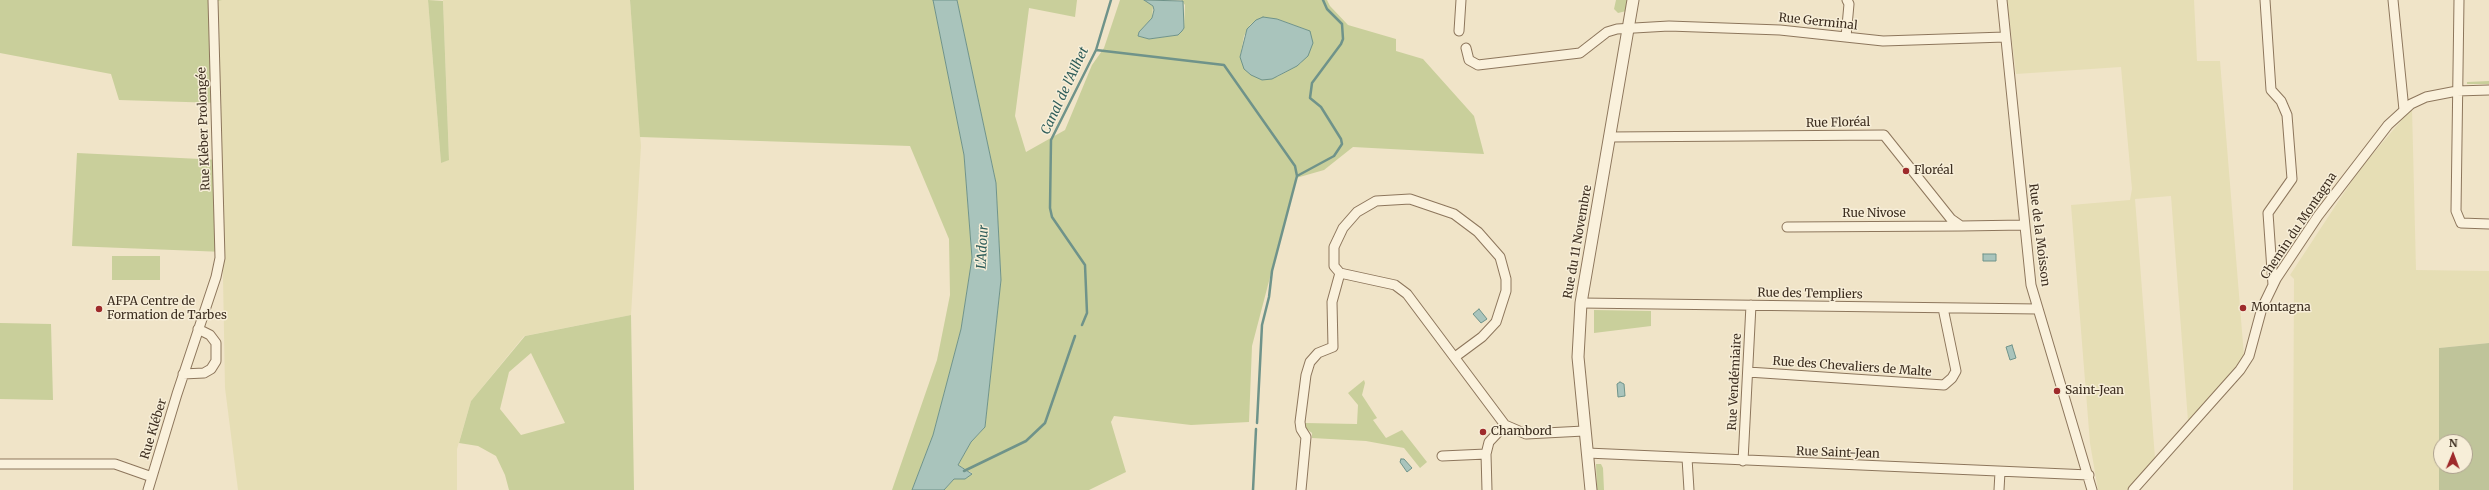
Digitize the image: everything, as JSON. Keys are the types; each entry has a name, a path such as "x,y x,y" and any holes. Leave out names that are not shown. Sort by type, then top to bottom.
{"street":[{"name":"Rue Kléber Prolongée","path":"213,0 220,258"},
{"path":"1459,31 1461,0"},
{"name":"Rue du 11 Novembre","path":"1591,490 1584,431 1578,357 1581,303 1633,0"},
{"path":"1846,37 1849,4 1847,0"},
{"name":"Rue de la Moisson","path":"2002,0 2024,226 2032,285 2089,475 2092,490"},
{"path":"2265,0 2271,90 2281,101 2287,115 2292,179 2268,213 2273,285"},
{"path":"2393,0 2404,110"},
{"path":"2459,0 2460,80 2457,91 2456,211 2458,219 2461,223 2489,224"},
{"name":"Rue Germinal","path":"1466,48 1469,60 1478,65 1580,54 1606,32 1628,28 1669,26 1780,30 1884,41 2005,37"},
{"name":"Chemin du Montagna","path":"2133,490 2240,370 2249,356 2262,308 2273,285 2318,216 2388,125 2404,110 2426,97 2457,91 2489,90"},
{"name":"Rue Floréal","path":"1609,137 1884,135 1951,219 1961,226"},
{"path":"1455,357 1482,337 1496,322 1505,296 1506,280 1500,257 1478,232 1454,214 1433,206 1410,199 1376,201 1357,212 1343,228 1334,247 1334,266 1340,273 1395,285 1407,294 1505,425 1526,434 1584,431"},
{"path":"1961,226 2024,226"},
{"name":"Rue Nivose","path":"1786,227 1961,226"},
{"name":"Rue Kléber","path":"148,490 183,374 216,277 220,258"},
{"path":"1301,490 1306,437 1301,429 1300,422 1307,368 1318,354 1333,347 1332,302 1340,273"},
{"name":"Rue des Templiers","path":"1581,303 2038,309"},
{"name":"Rue Vendémiaire","path":"1743,461 1751,305"},
{"name":"Rue des Chevaliers de Malte","path":"1748,372 1944,385 1952,378 1956,371 1943,308"},
{"path":"183,374 204,373 211,369 216,361 216,343 210,335 198,329"},
{"path":"1487,490 1486,454 1489,442 1505,425"},
{"name":"Rue Saint-Jean","path":"1587,453 2089,475"},
{"path":"1442,456 1486,454"},
{"path":"1687,458 1689,490"},
{"path":"0,464 115,464 152,477"},
{"path":"1999,490 2000,472"}],"shaded area":[{"path":"218,0 428,0 441,163 449,159 443,0 630,0 641,146 631,315 524,336 471,401 457,449 457,490 238,490 225,388"},
{"path":"2007,0 2194,0 2197,61 2220,61 2244,356 2234,372 2188,421 2171,196 2135,199 2155,458 2127,490 2098,490 2090,443 2071,205 2130,200 2132,189 2121,67 2016,74"},
{"path":"2412,108 2416,270 2489,271 2489,343 2439,348 2439,434 2433,434 2433,474 2439,474 2439,490 2293,490 2294,279 2290,275 2359,170"}],"green space":[{"path":"0,0 222,0 218,1 219,103 119,100 111,74 0,53"},
{"path":"428,0 443,1 449,160 441,163"},
{"path":"630,0 933,0 964,155 972,258 961,329 933,435 912,490 892,490 937,360 950,295 949,239 910,146 640,137"},
{"path":"957,0 1077,0 1075,17 1029,8 1015,116 1026,152 1065,130 1092,65 1104,48 1120,0 1144,0 1153,6 1152,18 1139,32 1138,36 1149,39 1178,35 1182,31 1184,28 1185,5 1181,0 1327,0 1330,6 1348,25 1396,39 1396,51 1423,59 1474,116 1484,154 1353,147 1324,170 1296,178 1252,346 1249,422 1191,425 1114,416 1111,422 1126,472 1089,490 944,490 954,479 965,479 972,473 958,465 971,442 985,427 1001,280 996,183","holes":["1277,19 1310,31 1301,63 1277,77 1240,57 1244,36 1250,25 1256,20"]},
{"path":"1616,0 1628,0 1626,11 1618,13 1614,9"},
{"path":"2489,81 2489,84 2467,84 2467,82"},
{"path":"77,153 221,160 224,252 72,246"},
{"path":"112,256 160,256 160,280 112,280"},
{"path":"1594,310 1651,311 1651,326 1594,333"},
{"path":"631,315 634,490 509,490 505,475 496,456 478,446 459,443 471,401 525,336","holes":["531,353 565,423 521,435 500,409 509,372"]},
{"path":"0,323 51,324 53,400 0,399"},
{"path":"2489,343 2489,490 2439,490 2439,474 2473,474 2473,434 2439,434 2439,348"},
{"path":"1364,380 1365,383 1362,395 1377,418 1373,420 1386,438 1402,430 1427,462 1420,468 1404,448 1366,441 1312,438 1312,433 1304,427 1305,423 1357,424 1358,405 1348,393"},
{"path":"1596,464 1601,464 1603,468 1604,490 1597,490"}],"water":[{"name":"L'Adour","path":"933,0 957,0 996,183 1001,280 985,427 971,442 958,465 972,474 965,479 954,479 944,490 912,490 933,435 961,329 972,258 964,155"},
{"path":"1144,0 1183,1 1184,28 1182,31 1178,35 1149,39 1138,36 1139,32 1152,18 1154,10 1153,6"},
{"path":"1263,17 1277,19 1310,31 1313,43 1308,56 1297,66 1272,79 1262,80 1251,75 1244,69 1240,57 1247,29 1256,20"},
{"path":"1983,254 1996,254 1996,261 1983,261"},
{"path":"1479,309 1487,319 1481,323 1473,314"},
{"path":"2012,345 2016,358 2010,360 2006,347"},
{"path":"1620,382 1624,384 1625,396 1618,397 1617,384"},
{"path":"1401,459 1404,459 1412,468 1407,472 1400,462"}],"waterway":[{"name":"Canal de l'Ailhet","path":"1082,325 1087,313 1085,265 1052,217 1050,208 1051,140 1096,50 1111,0"},
{"path":"1297,176 1334,156 1342,144 1341,139 1321,107 1310,98 1312,83 1341,44 1343,39 1342,24 1327,9 1323,0"},
{"path":"1096,50 1224,65 1295,166 1297,176 1272,271 1269,297 1262,325 1257,423"},
{"name":"Canal de l'Ailhet","path":"964,471 1026,441 1045,423 1075,336"},
{"path":"1253,490 1256,429"}],"place":[{"name":"Floréal","path":"1906,171"},
{"name":"Montagna","path":"2243,308"},
{"name":"AFPA Centre de Formation de Tarbes","path":"99,309"},
{"name":"Saint-Jean","path":"2057,391"},
{"name":"Chambord","path":"1483,432"}]}
